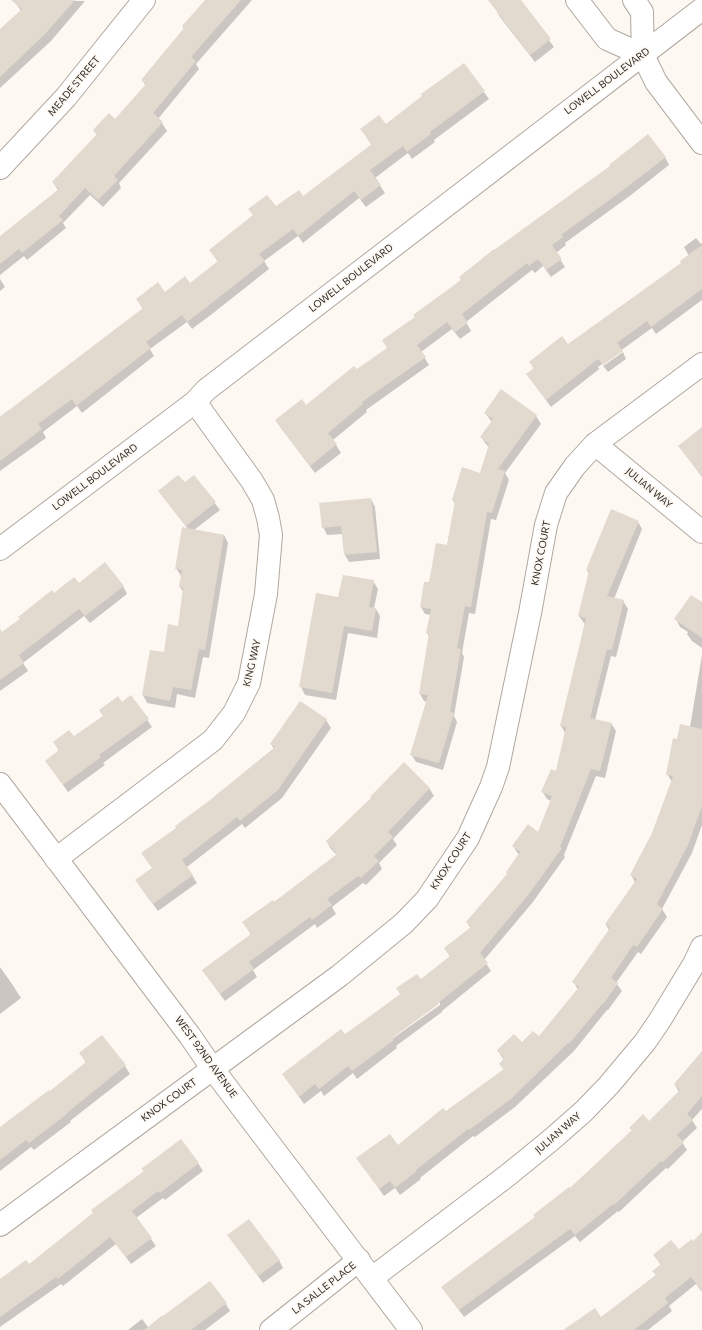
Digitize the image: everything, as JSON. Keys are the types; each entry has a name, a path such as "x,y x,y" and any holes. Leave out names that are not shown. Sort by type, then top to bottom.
{"street":[{"name":"MEADE STREET","path":"0,168 66,97 144,0"},
{"path":"577,0 607,39 643,55"},
{"path":"634,0 642,12 643,55 656,82 702,143"},
{"name":"LOWELL BOULEVARD","path":"0,549 195,402 212,385 614,75 643,55 702,9"},
{"name":"KNOX COURT","path":"0,1225 339,976 404,922 427,899 468,838 491,787 498,767 546,525 556,493 575,466 595,444 702,364"},
{"name":"KING WAY","path":"56,859 213,740 234,713 249,683 266,594 270,535 268,518 263,500 252,481 195,402"},
{"name":"JULIAN WAY","path":"595,444 702,532"},
{"name":"WEST 92ND AVENUE","path":"0,784 190,1036 212,1068 411,1330"},
{"name":"JULIAN WAY","path":"372,1278 508,1175 584,1111 609,1085 645,1042 664,1014 694,964 702,947"},
{"name":"LA SALLE PLACE","path":"271,1330 359,1260"}],"building":[{"path":"11,0 75,0 46,33 0,77 0,29 22,9"},
{"path":"205,0 241,0 191,57 196,61 153,113 163,122 114,176 118,180 98,200 85,188 59,216 63,220 22,253 19,249 0,264 0,236 59,189 52,182 97,134 93,130 109,113 115,119 146,84 141,80 184,28 182,26"},
{"path":"488,0 521,0 551,39 530,55"},
{"path":"464,63 485,91 430,132 431,134 407,152 403,146 370,170 381,185 361,200 354,191 298,236 293,229 259,254 265,261 187,322 182,315 146,342 151,348 76,406 72,399 38,424 42,429 0,461 0,417 143,308 136,299 158,282 165,292 185,276 190,283 218,261 209,250 253,215 248,209 267,195 276,206 299,190 303,196 372,144 360,129 379,115 386,124 422,96 421,94"},
{"path":"648,134 666,157 561,235 563,237 552,245 562,259 546,270 538,259 529,266 527,263 462,314 468,323 455,332 447,322 417,345 426,357 362,402 363,404 328,433 337,444 310,466 275,420 302,399 306,405 354,366 357,369 387,348 382,340 415,317 413,315 461,280 459,277 494,249 610,166 609,165"},
{"path":"702,245 702,289 651,327 647,321 617,343 623,351 603,365 598,359 546,400 526,374 534,368 529,362 562,336 568,344 681,263 680,261"},
{"path":"501,389 537,415 498,469 505,471 492,513 487,512 471,607 465,606 457,648 461,649 450,712 454,713 439,763 410,755 428,695 419,694 429,633 426,633 431,609 420,607 424,582 429,582 436,543 447,545 455,501 452,500 462,467 480,473 489,444 480,437 493,419 484,413"},
{"path":"702,427 702,476 678,446"},
{"path":"178,475 185,482 194,475 216,502 186,526 158,491"},
{"path":"371,498 377,552 344,555 341,526 322,528 319,503"},
{"path":"611,509 639,521 607,596 624,600 612,650 607,649 590,718 612,723 600,771 591,769 560,847 562,848 529,894 480,953 488,963 438,1003 439,1004 392,1038 394,1040 352,1071 348,1066 319,1089 315,1084 299,1097 282,1074 341,1029 345,1034 400,994 396,988 417,974 421,979 450,956 444,948 471,927 466,922 507,874 506,872 520,852 512,846 528,824 538,832 552,796 541,792 551,769 556,771 566,727 560,726 586,618 578,616 589,571 586,570"},
{"path":"182,527 224,535 205,650 199,649 191,690 173,687 170,701 142,695 150,650 164,652 168,624 178,626 183,588 179,587 182,570 175,569"},
{"path":"105,562 124,586 85,616 79,609 19,655 24,663 0,680 0,629 2,632 20,619 18,617 52,590 54,593 74,577 79,583"},
{"path":"343,575 374,580 369,607 376,608 372,631 344,626 332,693 299,687 316,593 338,597"},
{"path":"691,595 702,602 702,638 674,619"},
{"path":"131,695 149,719 99,755 101,757 63,785 45,761 59,750 53,742 69,730 74,736 103,716 99,710 118,696 122,702"},
{"path":"300,701 327,719 278,790 240,821 237,817 182,860 193,875 153,904 135,880 152,868 141,853 176,828 175,826 210,800 275,747 270,744"},
{"path":"680,724 702,729 702,806 688,845 657,904 663,909 637,947 633,945 611,978 618,983 604,1003 569,1044 568,1043 511,1099 469,1130 468,1129 395,1188 390,1181 379,1189 356,1158 390,1134 398,1145 443,1108 446,1111 504,1069 499,1064 504,1058 497,1050 514,1034 522,1042 533,1031 539,1036 579,987 572,982 610,928 605,924 637,879 630,875 652,833 673,776 666,775 673,738 677,739"},
{"path":"404,762 430,788 388,832 393,837 374,856 379,861 361,878 358,876 327,899 332,905 312,920 310,917 249,962 254,969 220,994 202,970 251,934 242,922 273,900 274,902 337,854 326,841 371,798 370,797"},
{"path":"102,1035 126,1065 67,1114 29,1143 26,1140 0,1160 0,1127 49,1090 50,1091 86,1062 79,1053"},
{"path":"702,1051 702,1096 687,1114 693,1120 677,1135 684,1142 663,1162 661,1161 614,1205 613,1204 575,1235 570,1229 459,1310 441,1287 535,1217 533,1215 569,1187 570,1188 632,1130 629,1128 643,1114 649,1121 680,1090 674,1084"},
{"path":"181,1139 199,1163 160,1193 158,1191 132,1211 152,1238 126,1257 110,1237 58,1279 56,1277 0,1317 0,1279 26,1260 29,1264 93,1213 91,1210 144,1171 141,1169"},
{"path":"249,1219 280,1260 258,1276 227,1235"},
{"path":"702,1232 702,1291 691,1277 665,1298 668,1303 634,1330 563,1330 595,1308 601,1317 656,1275 652,1271 661,1264 653,1255 671,1240 679,1249 692,1239 693,1241"},
{"path":"210,1281 227,1303 191,1330 144,1330"}]}
